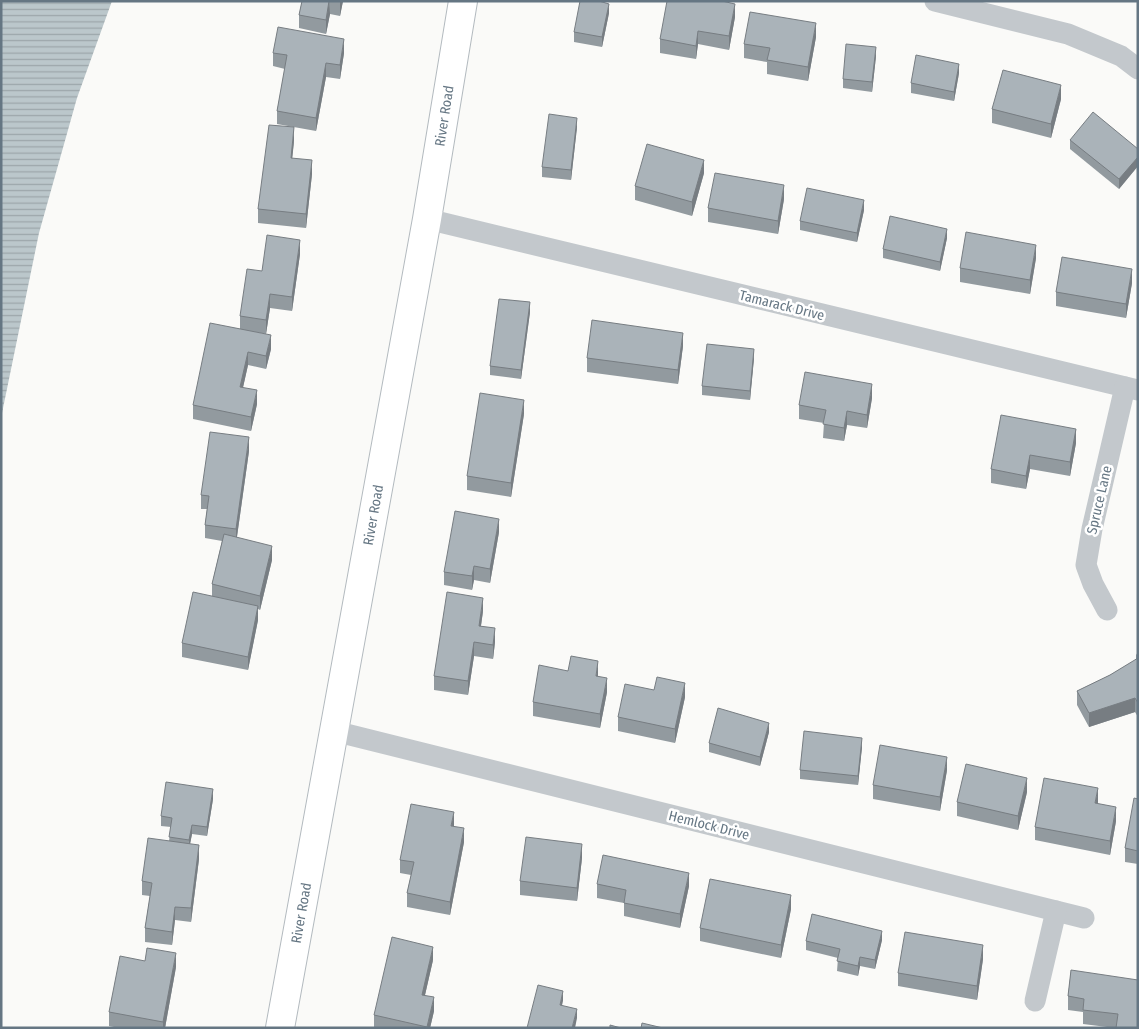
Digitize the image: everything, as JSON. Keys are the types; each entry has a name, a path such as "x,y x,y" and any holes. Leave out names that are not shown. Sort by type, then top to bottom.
{"street":[{"name":"River Road","path":"280,1028 427,219 462,1"},
{"path":"935,1 1068,34 1121,56 1138,69"},
{"name":"Tamarack Drive","path":"427,219 1131,388"},
{"name":"Spruce Lane","path":"1107,610 1093,584 1086,565 1092,529 1131,388"},
{"name":"Hemlock Drive","path":"334,731 1084,918"},
{"path":"1036,1001 1056,912"}],"shaded area":[{"path":"1,1 112,1 77,98 39,233 1,418"}],"building":[{"path":"302,1 329,1 326,20 299,15"},
{"path":"580,1 599,1 609,4 602,37 574,32"},
{"path":"667,1 722,1 735,4 729,36 698,31 696,46 660,39"},
{"path":"750,12 816,23 808,67 767,60 770,48 744,44"},
{"path":"278,27 344,39 340,65 326,63 316,118 277,111 287,55 273,53"},
{"path":"846,44 876,47 872,82 843,79"},
{"path":"916,55 959,64 954,92 911,83"},
{"path":"1003,70 1061,85 1051,124 992,109"},
{"path":"1093,112 1138,149 1138,157 1119,179 1070,140"},
{"path":"549,114 577,118 571,170 542,167"},
{"path":"269,125 294,127 291,158 312,160 306,214 258,209"},
{"path":"647,144 704,160 692,202 635,186"},
{"path":"715,173 784,185 778,221 708,208"},
{"path":"807,188 864,200 857,233 800,221"},
{"path":"890,216 947,229 940,262 883,249"},
{"path":"966,232 1036,245 1030,280 960,268"},
{"path":"267,235 300,240 292,297 270,294 266,320 240,316 247,269 262,271"},
{"path":"1062,257 1132,269 1126,304 1056,292"},
{"path":"499,299 530,302 521,370 490,366"},
{"path":"592,320 683,333 678,370 587,358"},
{"path":"210,323 271,335 266,356 248,352 240,387 257,390 251,417 193,405"},
{"path":"707,344 754,349 750,391 702,386"},
{"path":"805,372 872,384 867,415 847,411 844,428 823,424 826,410 799,405"},
{"path":"480,393 524,400 511,483 467,476"},
{"path":"1001,415 1076,429 1070,462 1030,455 1026,476 991,469"},
{"path":"210,432 249,437 236,529 205,525 209,496 201,495"},
{"path":"455,511 499,519 490,569 474,566 472,576 444,572"},
{"path":"224,534 272,546 260,596 212,584"},
{"path":"193,592 258,606 248,657 182,643"},
{"path":"447,592 483,598 479,626 495,628 493,645 474,642 468,681 434,676"},
{"path":"571,656 598,661 596,676 607,678 600,714 533,702 539,665 568,671"},
{"path":"1138,658 1138,703 1135,698 1089,713 1077,691 1110,675"},
{"path":"657,677 685,683 675,729 618,717 625,684 654,690"},
{"path":"718,708 769,723 760,757 709,743"},
{"path":"804,731 862,738 858,776 800,770"},
{"path":"880,745 947,757 940,797 873,785"},
{"path":"966,764 1027,778 1018,816 957,802"},
{"path":"1044,778 1098,788 1095,803 1116,807 1110,841 1035,827"},
{"path":"166,782 213,789 207,827 192,825 189,840 169,837 172,818 161,816"},
{"path":"1134,798 1138,799 1138,851 1125,848"},
{"path":"411,804 454,812 451,826 464,828 450,902 407,893 414,862 400,860"},
{"path":"526,837 582,844 577,888 520,881"},
{"path":"148,838 199,845 191,908 175,907 172,932 145,928 152,883 142,881"},
{"path":"603,855 689,873 680,914 624,903 626,890 597,884"},
{"path":"710,879 791,895 781,945 700,928"},
{"path":"812,914 882,931 875,960 860,957 858,966 837,961 840,949 806,941"},
{"path":"905,932 983,945 977,986 898,973"},
{"path":"392,937 433,947 422,995 434,997 427,1027 374,1015"},
{"path":"147,948 176,953 163,1022 109,1012 120,956 145,961"},
{"path":"1071,970 1138,980 1138,1028 1116,1028 1118,1014 1083,1010 1084,999 1068,996"},
{"path":"538,985 563,991 560,1005 577,1009 572,1028 527,1028"},
{"path":"642,1023 663,1028 641,1028"},
{"path":"610,1025 621,1028 610,1028"}]}
